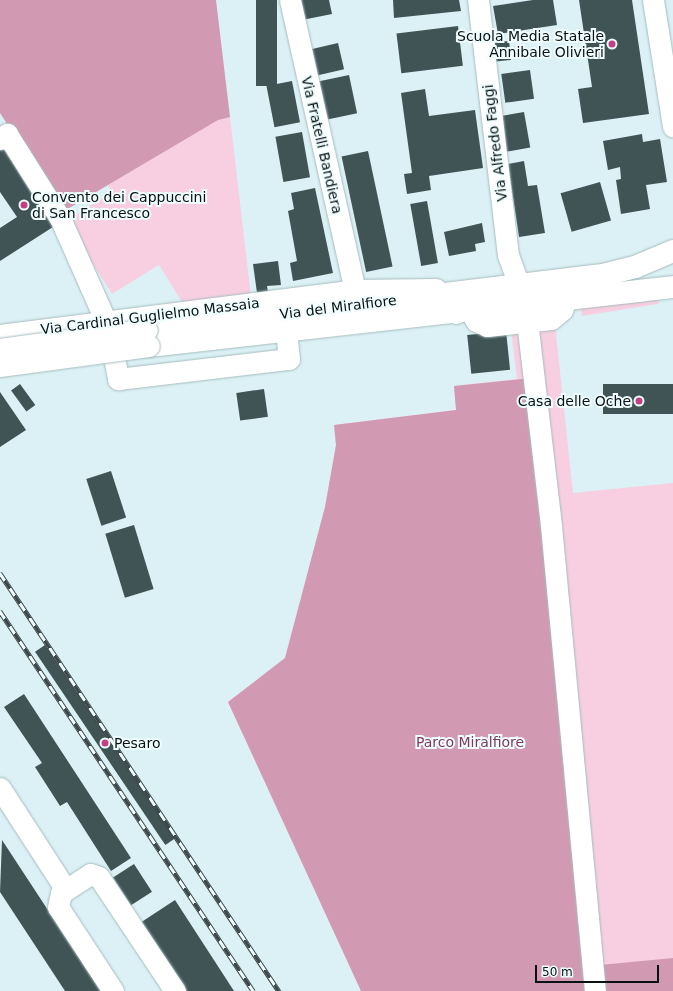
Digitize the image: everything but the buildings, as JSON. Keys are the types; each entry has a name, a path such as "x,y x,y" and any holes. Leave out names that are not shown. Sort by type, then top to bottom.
{"main road":[{"name":"Via del Miralfiore","path":"467,300 519,285 608,274 635,267 673,251"},
{"name":"Via del Miralfiore","path":"0,350 148,338 467,300 567,297 673,287"},
{"name":"Via del Miralfiore","path":"0,366 148,338"}],"street":[{"name":"Via Fratelli Bandiera","path":"290,0 354,290"},
{"name":"Via Alfredo Faggi","path":"478,0 508,255 519,285"},
{"path":"653,0 673,126"},
{"path":"0,139 7,134 60,218 98,323 115,360"},
{"name":"Via Cardinal Guglielmo Massaia","path":"0,335 354,290 416,287 467,300"},
{"path":"467,300 476,321 487,326 551,319 562,310 567,297"},
{"name":"Via del Miralfiore","path":"0,375 115,360 288,349 424,323 467,300"},
{"path":"527,321 552,534 594,988"},
{"path":"80,364 75,342 98,323"},
{"path":"0,788 66,890"},
{"path":"113,991 58,907 57,899 66,890 90,874 99,877 175,991"}],"green space":[{"path":"0,0 216,0 230,117 218,120 64,211 0,113"},
{"path":"230,117 251,297 184,305 159,265 112,294 66,221 112,192 108,185 218,119"},
{"path":"657,292 659,304 582,316 580,304"},
{"name":"Parco Miralfiore","path":"555,325 573,493 673,483 673,991 361,991 228,702 285,658 325,507 336,445 334,425 456,410 454,386 517,379 511,329"},
{"name":"Parco Miralfiore","path":"531,378 585,991 361,991 228,702 285,658 325,507 336,445 334,425 456,410 454,386"},
{"path":"673,958 673,991 602,991 600,965"}],"railway":[{"path":"0,573 279,991"},
{"path":"0,611 253,991"}],"place":[{"name":"Scuola Media Statale Annibale Olivieri","path":"612,44"},
{"name":"Convento dei Cappuccini di San Francesco","path":"24,205"},
{"name":"Casa delle Oche","path":"639,401"},
{"name":"Pesaro","path":"105,743"}]}
